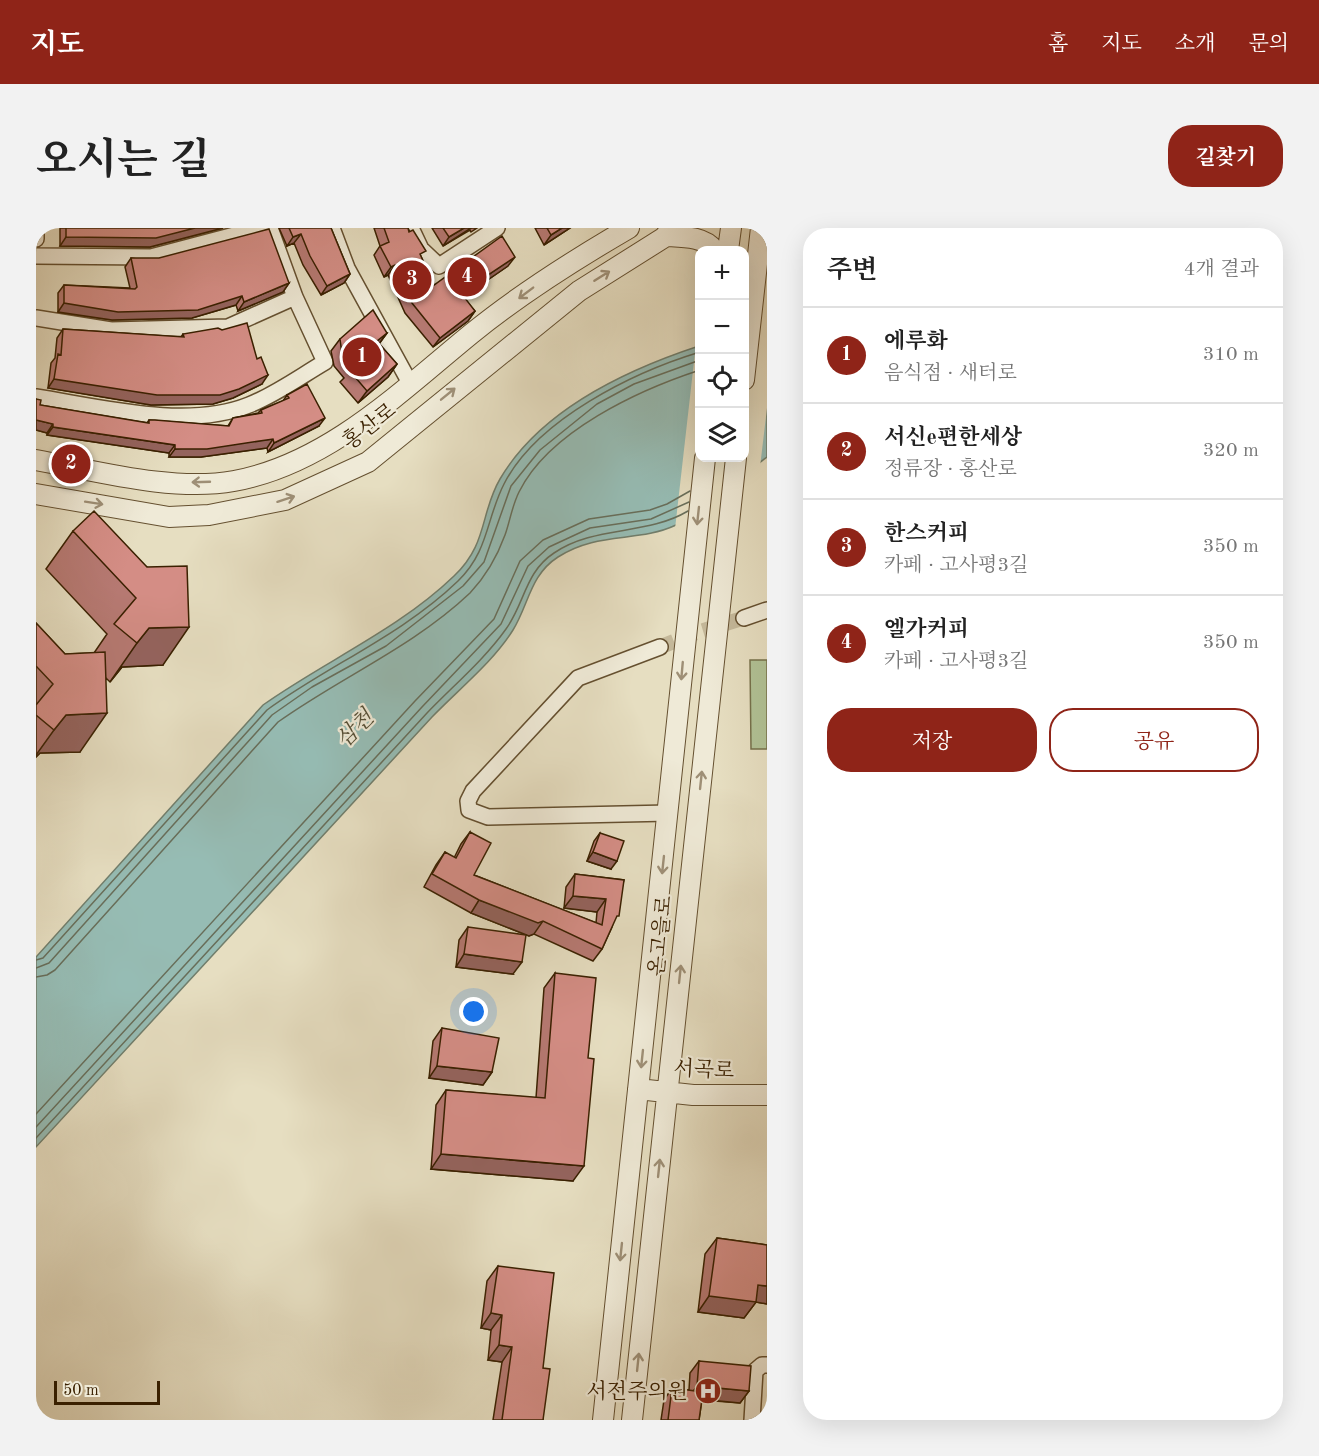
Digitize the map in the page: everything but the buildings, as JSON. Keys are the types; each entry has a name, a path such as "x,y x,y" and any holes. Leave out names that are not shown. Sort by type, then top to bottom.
{"street":[{"path":"36,228 36,239"},
{"path":"36,256 151,256 261,228"},
{"path":"36,397 158,415 206,415 249,405 325,362 295,297 270,228"},
{"path":"332,228 347,268 411,385"},
{"path":"411,228 421,249 439,266 496,228"},
{"name":"홍산로","path":"36,460 178,483 233,481 293,463 336,438 411,385 472,334 537,285 629,228"},
{"path":"747,354 761,228"},
{"path":"672,232 723,242"},
{"name":"홍산로","path":"36,494 169,517 209,515 285,500 368,462 426,411 579,291 672,232"},
{"path":"36,318 111,330 155,331 228,327 295,297"},
{"name":"온고을로","path":"603,1420 705,462"},
{"name":"온고을로","path":"632,1420 736,462"},
{"path":"744,618 767,610"},
{"path":"660,647 578,678 473,790 468,801 469,810 488,817 669,813"},
{"path":"677,725 707,726"},
{"name":"서곡로","path":"638,1089 767,1095"},
{"path":"752,1420 755,1371 762,1365 767,1365"}],"green space":[{"path":"750,660 767,660 767,749 751,749"}],"water":[{"name":"삼천","path":"767,341 767,457 712,502 676,525 647,534 588,544 573,549 549,564 541,572 531,590 513,630 496,653 432,717 36,1147 36,957 263,705 409,613 454,576 473,552 494,492 517,454 562,412 588,395 643,367 695,347 695,462 749,462 749,433"}],"pier":[{"path":"749,338 767,338 767,408 760,467 710,508 675,529 695,353 695,462 749,462"}],"tunnel":[{"path":"660,647 695,633 744,618"}],"place":[{"name":"엘가커피","path":"467,277"},
{"name":"한스커피","path":"412,280"},
{"name":"에루화","path":"362,357"},
{"name":"서신e편한세상","path":"71,464"},
{"name":"서전주의원","path":"708,1391"}]}
